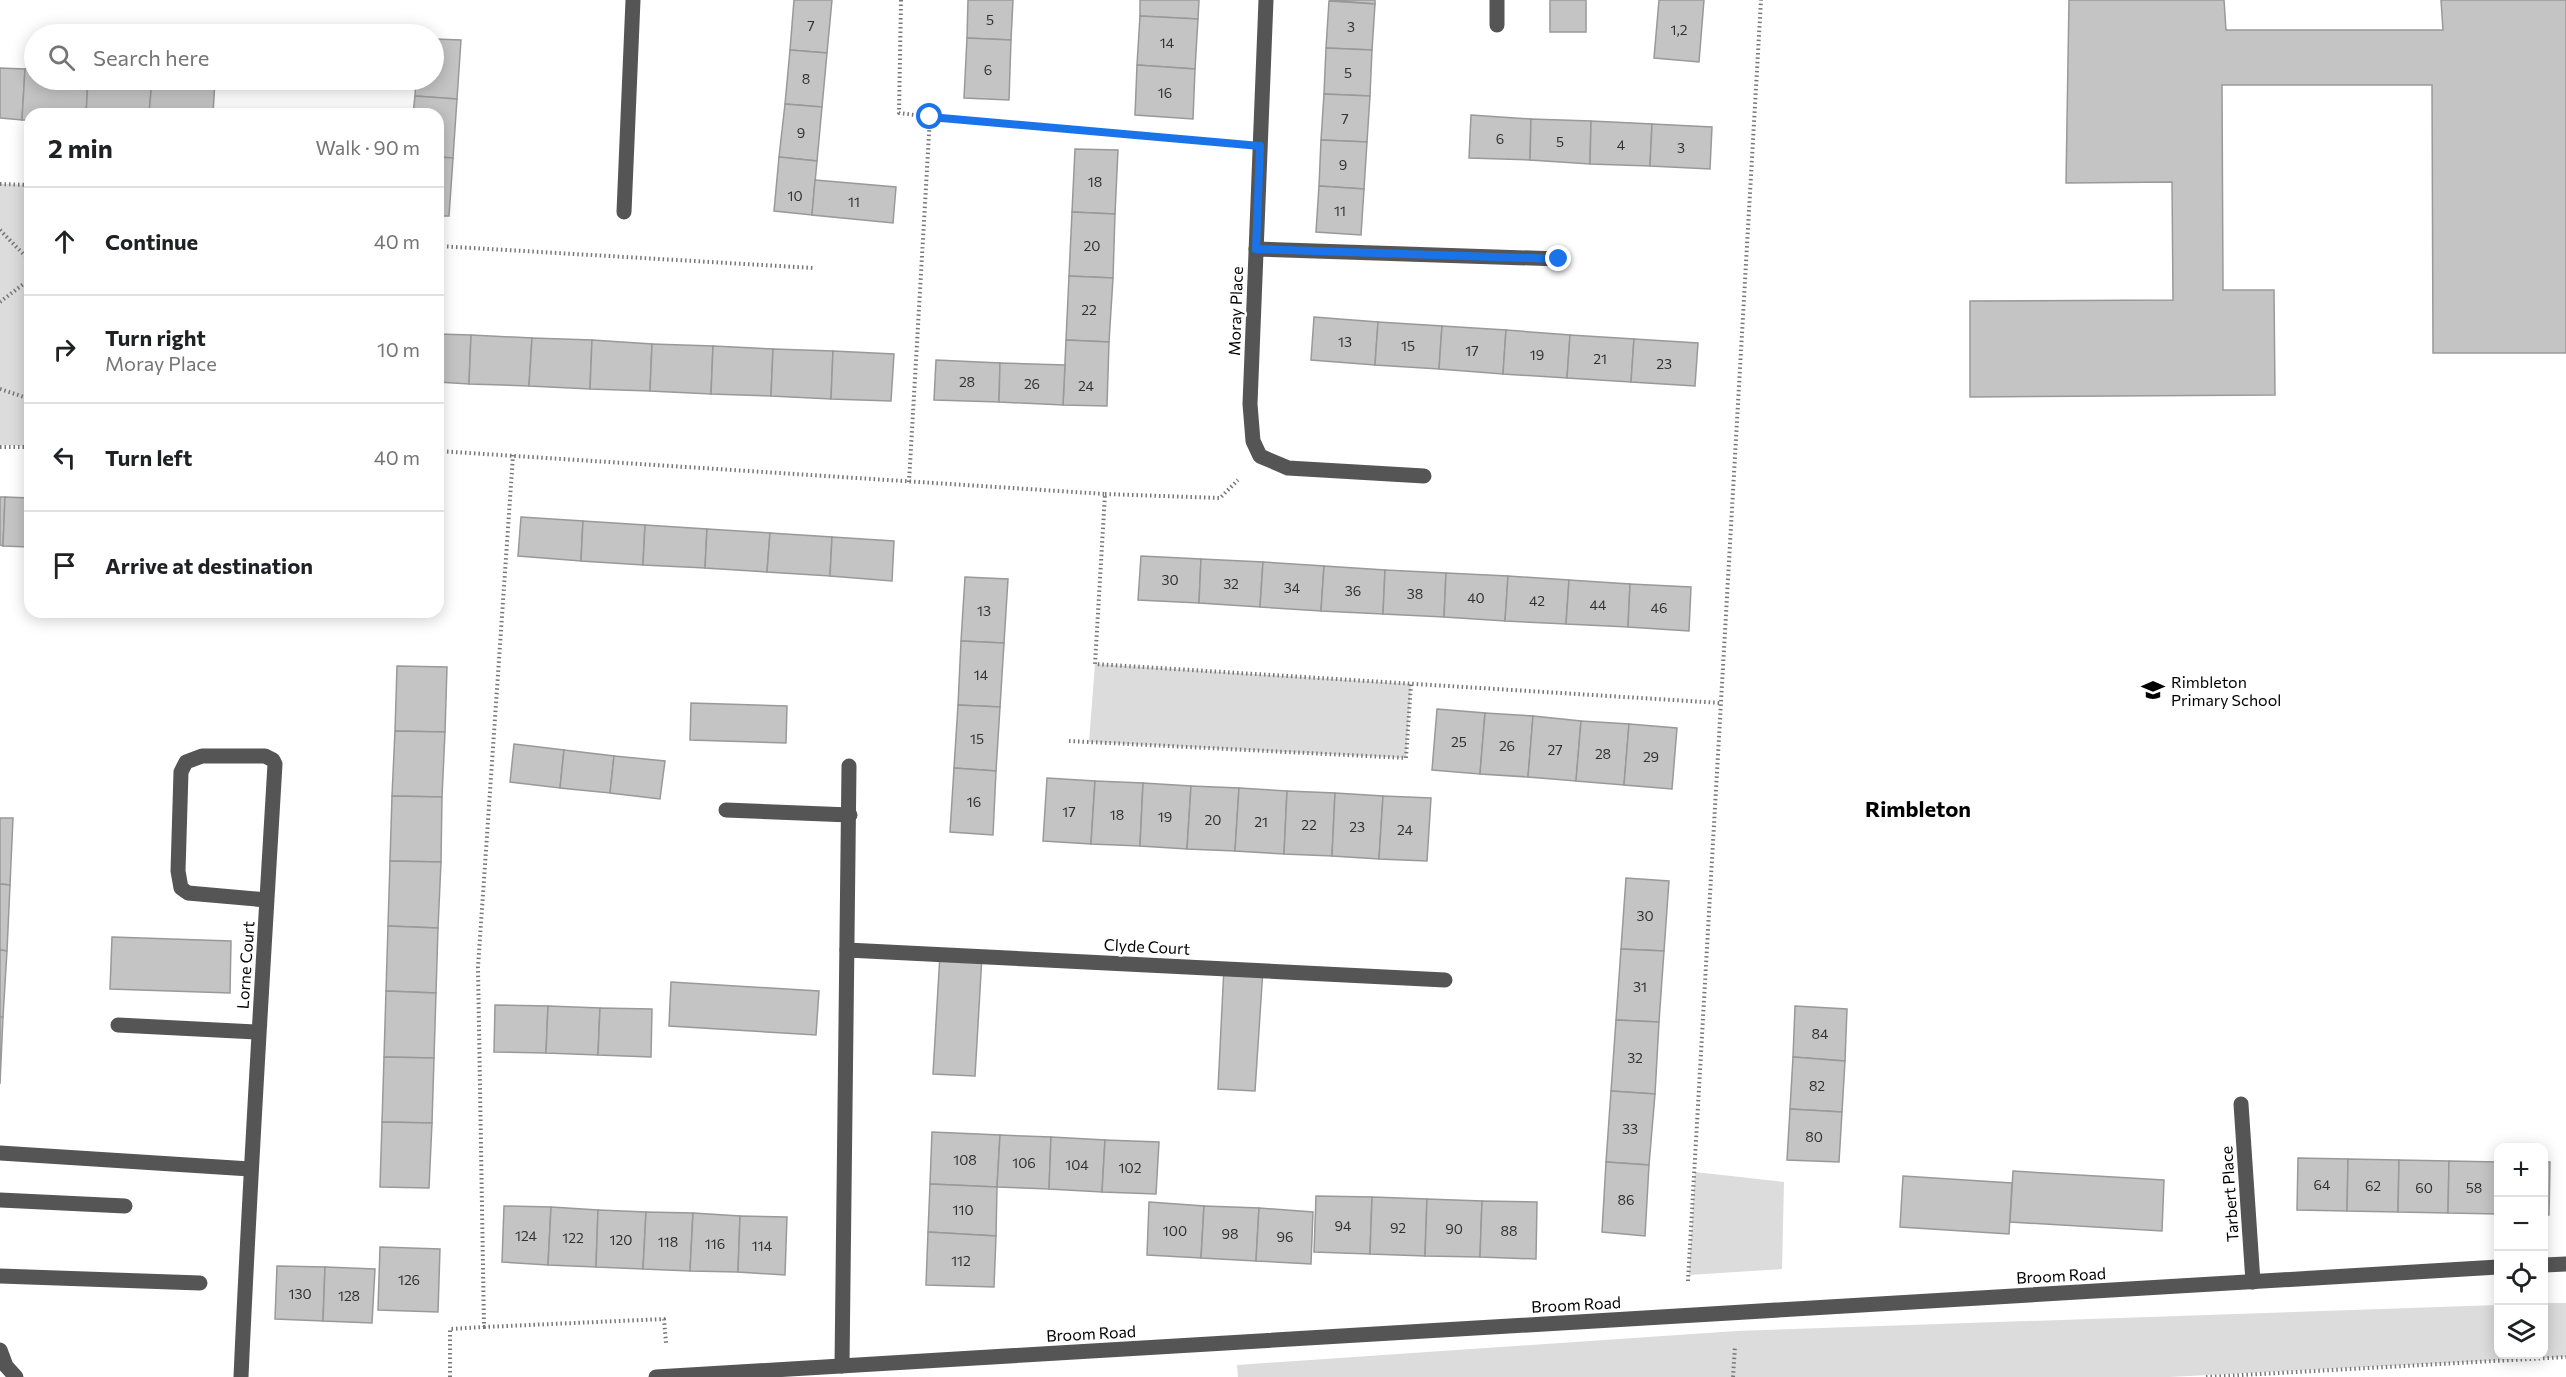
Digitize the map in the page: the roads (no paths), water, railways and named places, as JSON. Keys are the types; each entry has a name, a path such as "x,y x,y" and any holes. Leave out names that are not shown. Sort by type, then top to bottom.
{"street":[{"path":"624,212 633,0"},
{"name":"Moray Place","path":"1266,0 1250,404 1253,441 1260,456 1288,468 1424,476"},
{"path":"1497,0 1497,25"},
{"path":"1256,249 1559,259"},
{"name":"Lorne Court","path":"241,1377 250,1169 258,1032 267,900 275,764 273,760 265,756 202,756 186,762 181,772 178,872 181,888 188,893 267,900"},
{"path":"842,1366 849,766"},
{"path":"726,810 850,815"},
{"name":"Clyde Court","path":"847,950 1445,980"},
{"path":"118,1025 258,1032"},
{"name":"Tarbert Place","path":"2241,1104 2253,1282"},
{"path":"0,1153 250,1169"},
{"path":"0,1200 125,1206"},
{"path":"2548,1265 2566,1264"},
{"name":"Broom Road","path":"663,1377 2494,1268"},
{"path":"0,1276 200,1283"},
{"path":"0,1350 6,1366 16,1377"}],"place":[{"name":"Rimbleton Primary School","path":"2153,690"}],"district":[{"name":"Rimbleton","path":"1918,808"}]}
